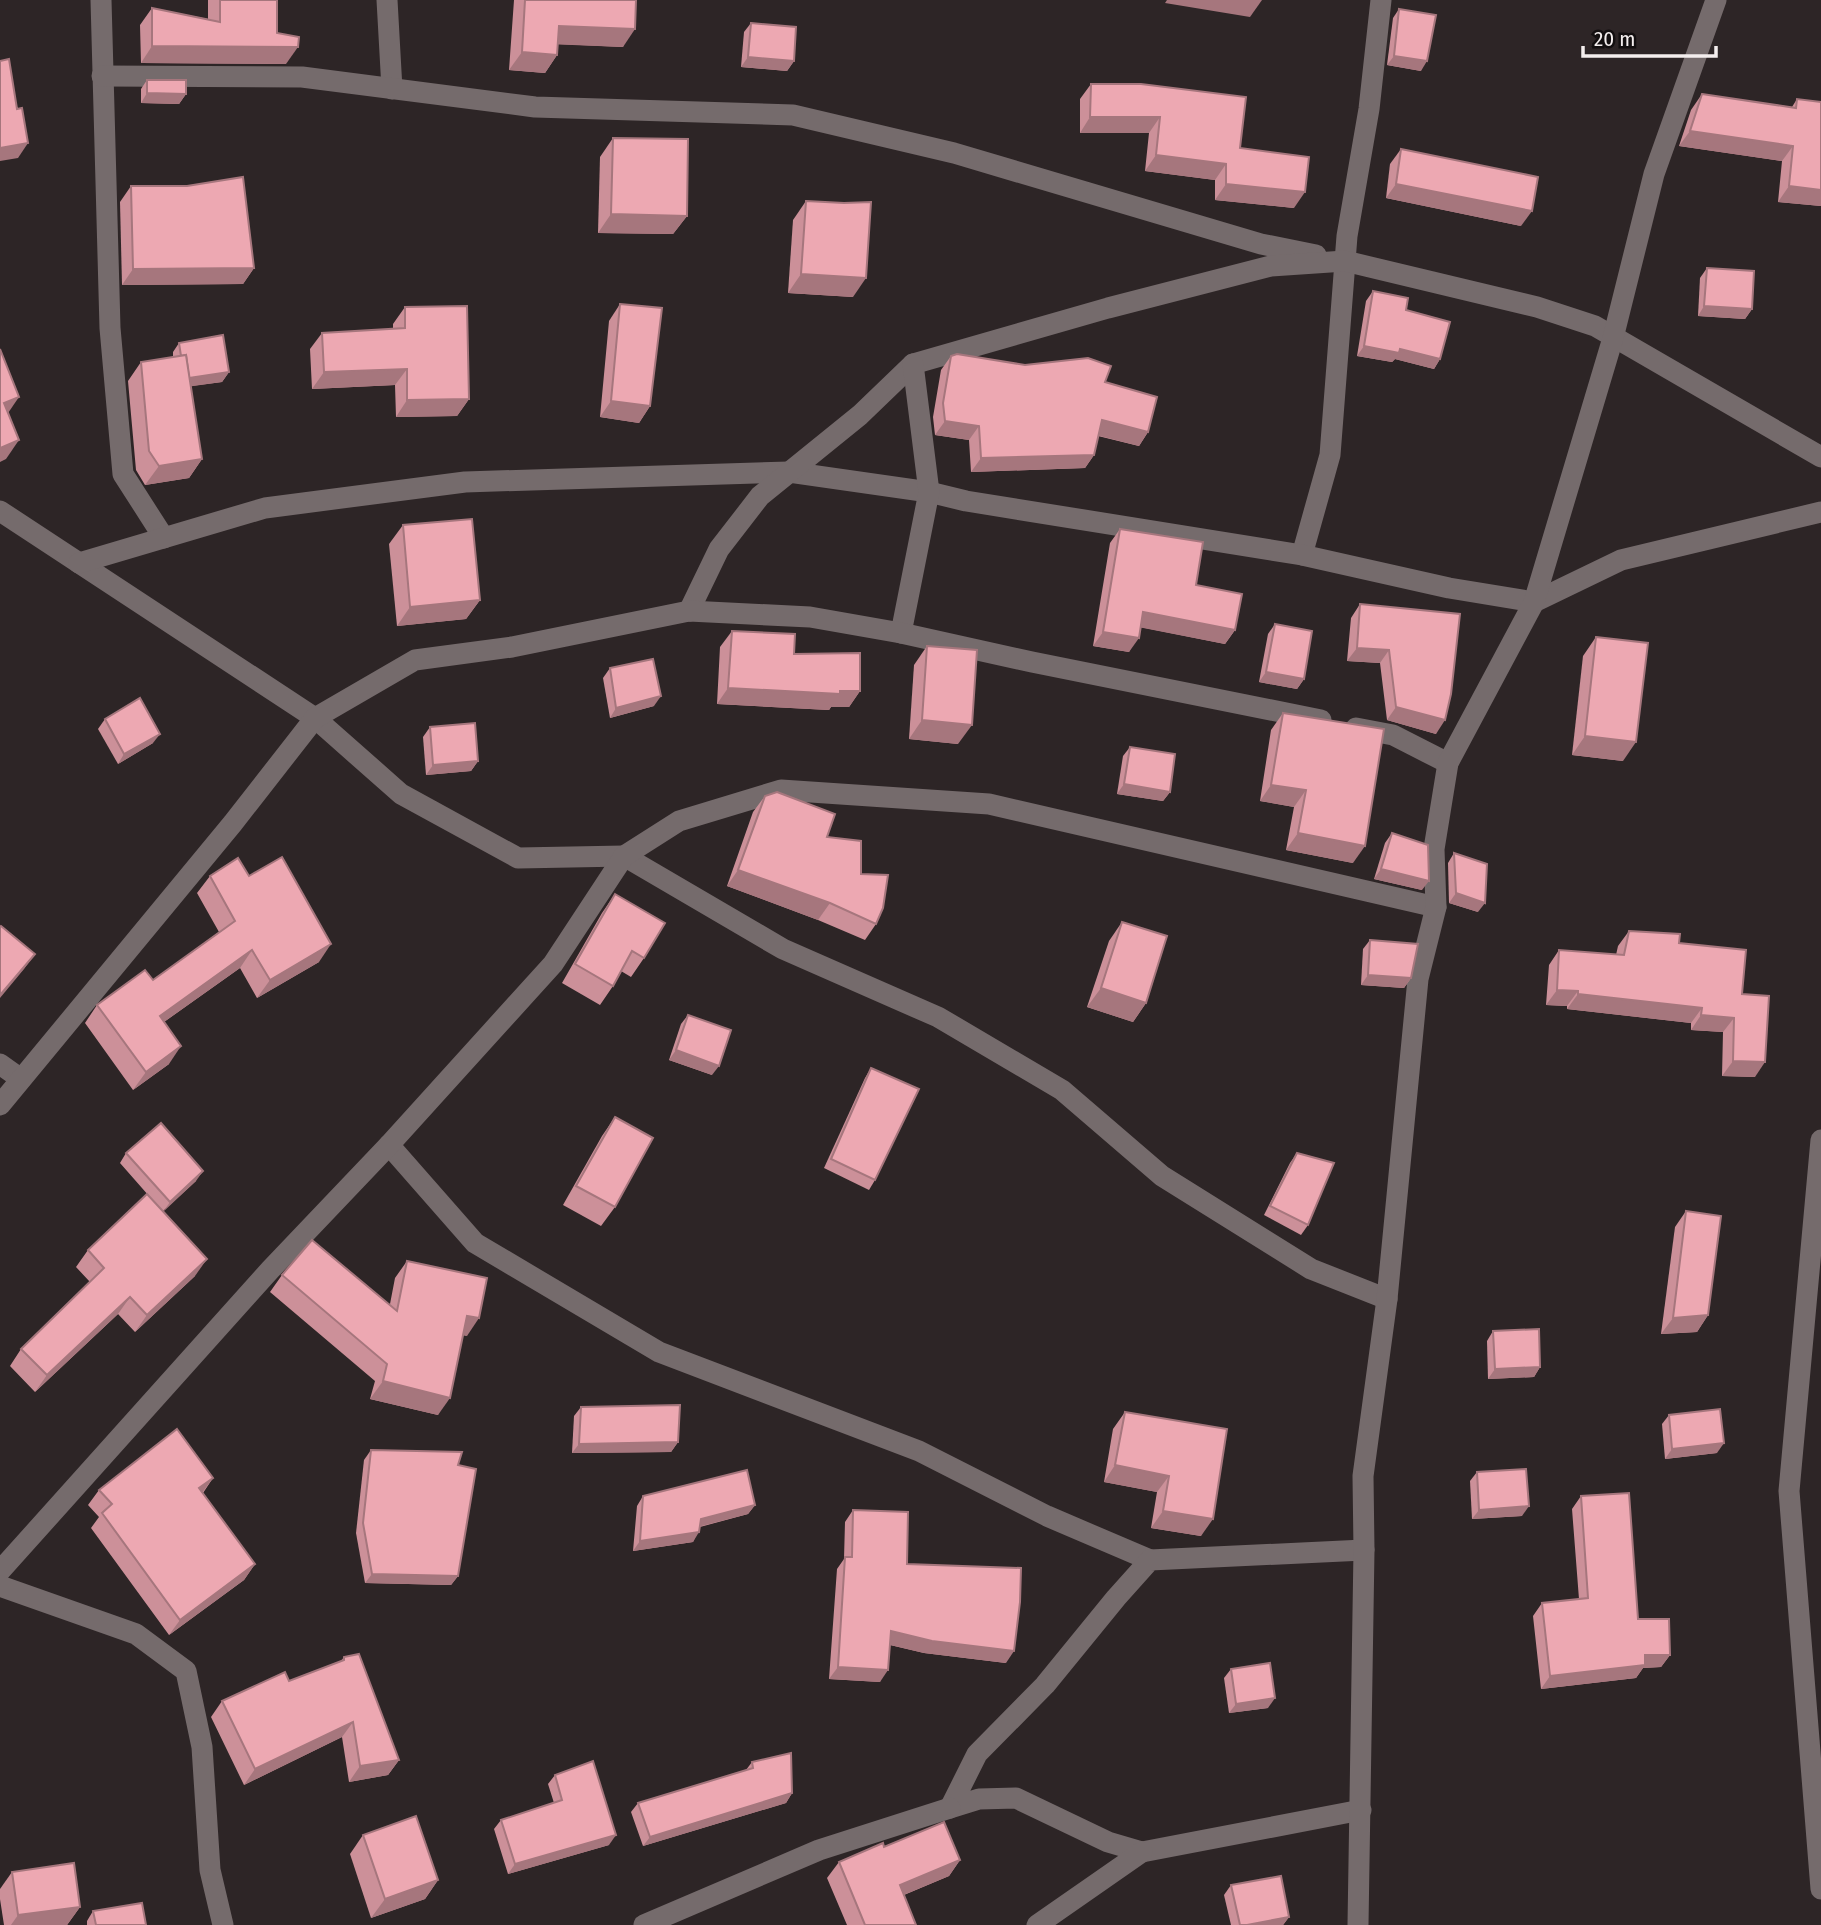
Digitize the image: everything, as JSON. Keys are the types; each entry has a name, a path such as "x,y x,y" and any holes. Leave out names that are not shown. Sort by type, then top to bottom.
{"street":[{"path":"100,0 110,328 123,474 164,538"},
{"path":"387,0 392,89"},
{"path":"1302,555 1330,455 1346,236 1369,109 1381,0"},
{"path":"1358,1925 1363,1476 1387,1300 1418,979 1436,907 1434,849 1448,763 1534,602 1613,338 1654,174 1716,0"},
{"path":"102,76 303,78 535,107 793,115 954,153 1261,244 1345,261 1537,307 1595,326 1821,457"},
{"path":"689,611 719,549 760,496 860,415 913,363 1270,266 1345,261"},
{"path":"901,633 929,492 913,363"},
{"path":"79,563 265,508 465,482 789,472 929,492 966,501 1302,555 1449,588 1534,602 1621,560 1821,512"},
{"path":"0,511 316,718 401,794 518,858 624,856 783,949 937,1017 1062,1090 1162,1177 1311,1269 1387,1300"},
{"path":"0,1105 233,823 316,718 415,660 512,646 689,611 810,617 901,633 1393,735 1448,763"},
{"path":"0,1571 270,1270 389,1145 553,964 624,856 679,821 781,790 989,804 1436,907"},
{"path":"0,1064 21,1079"},
{"path":"1821,1140 1789,1491 1821,1889"},
{"path":"389,1145 475,1243 659,1352 919,1451 1047,1516 1150,1560 1364,1550"},
{"path":"950,1808 977,1754 1045,1685 1150,1560"},
{"path":"0,1586 136,1634 186,1671 202,1747 210,1870 223,1925"},
{"path":"645,1925 819,1850 979,1799 1016,1798 1108,1842 1142,1852"},
{"path":"1037,1925 1142,1852 1361,1810"}],"building":[{"path":"220,0 277,0 277,33 299,37 298,47 152,46 152,8 220,22"},
{"path":"525,0 636,0 635,29 559,26 557,55 522,52"},
{"path":"1399,9 1436,15 1427,61 1394,56"},
{"path":"751,23 796,27 794,61 748,57"},
{"path":"9,59 17,109 22,108 28,143 0,148 0,61"},
{"path":"147,80 186,80 186,94 147,93"},
{"path":"1091,84 1141,84 1246,97 1240,148 1309,157 1305,192 1226,184 1226,164 1156,155 1160,117 1090,117"},
{"path":"1702,94 1796,108 1797,99 1821,102 1821,190 1789,186 1793,146 1690,131"},
{"path":"613,138 688,139 687,216 611,214"},
{"path":"1401,149 1538,177 1532,211 1396,184"},
{"path":"243,177 254,268 133,269 131,186 187,186"},
{"path":"806,201 871,202 866,278 801,274"},
{"path":"1707,268 1754,271 1752,309 1704,306"},
{"path":"1373,291 1408,298 1406,310 1450,322 1440,359 1400,349 1399,353 1364,346"},
{"path":"620,304 662,308 650,406 611,401"},
{"path":"467,306 469,399 407,400 407,369 324,372 322,333 405,328 405,307"},
{"path":"223,335 229,372 189,378 186,355 181,356 179,343"},
{"path":"0,349 19,397 4,403 19,440 0,448"},
{"path":"957,354 1025,365 1088,358 1111,366 1105,382 1157,397 1148,432 1102,420 1094,455 981,458 979,426 945,421 943,403 951,356"},
{"path":"186,355 202,459 159,466 149,451 141,362"},
{"path":"472,519 480,600 410,607 403,525"},
{"path":"1120,529 1203,542 1196,585 1242,594 1235,630 1143,612 1139,638 1103,632"},
{"path":"1360,604 1460,614 1451,694 1445,720 1396,707 1389,650 1357,648"},
{"path":"1275,624 1312,631 1304,679 1266,672"},
{"path":"732,631 795,634 794,654 860,653 860,691 840,691 840,694 728,688"},
{"path":"1596,637 1648,643 1636,742 1585,736"},
{"path":"927,646 977,650 972,725 922,720"},
{"path":"653,659 661,696 616,708 610,668"},
{"path":"140,698 160,734 124,754 105,719"},
{"path":"1283,713 1384,729 1365,846 1298,833 1306,790 1271,785"},
{"path":"475,723 478,761 433,765 430,727"},
{"path":"1130,747 1175,754 1170,792 1124,784"},
{"path":"777,792 835,814 827,837 861,841 861,874 888,875 883,908 876,924 830,903 738,870 765,796"},
{"path":"1392,833 1428,845 1429,881 1381,869"},
{"path":"1454,853 1487,864 1485,903 1456,893"},
{"path":"282,857 331,944 270,980 252,950 160,1016 181,1046 146,1072 97,1005 145,970 153,980 235,921 210,876 238,858 249,876"},
{"path":"615,894 665,923 644,958 632,951 613,986 575,964"},
{"path":"1122,922 1167,936 1146,1003 1101,988"},
{"path":"0,927 35,954 0,995"},
{"path":"1629,931 1680,934 1679,943 1746,950 1742,994 1769,996 1765,1062 1733,1061 1734,1018 1701,1015 1702,1008 1557,990 1559,950 1624,955"},
{"path":"1370,940 1418,944 1411,978 1368,975"},
{"path":"688,1015 731,1030 719,1066 676,1050"},
{"path":"871,1068 919,1089 875,1180 831,1159"},
{"path":"615,1117 653,1138 615,1207 576,1186"},
{"path":"161,1123 203,1171 170,1202 126,1153"},
{"path":"1297,1153 1334,1163 1308,1225 1270,1206"},
{"path":"147,1194 207,1259 147,1315 130,1297 47,1375 21,1349 104,1268 88,1250"},
{"path":"1686,1211 1721,1216 1708,1315 1673,1318"},
{"path":"312,1240 397,1311 407,1261 487,1278 479,1318 467,1316 450,1398 383,1381 387,1364 282,1275"},
{"path":"1539,1329 1540,1367 1495,1369 1493,1331"},
{"path":"680,1405 678,1442 579,1444 581,1407"},
{"path":"1720,1409 1724,1443 1672,1449 1669,1415"},
{"path":"1125,1412 1227,1429 1213,1519 1163,1511 1169,1476 1115,1465"},
{"path":"177,1429 213,1478 199,1488 255,1564 180,1620 102,1513 112,1504 99,1490"},
{"path":"371,1450 462,1452 458,1465 476,1469 458,1576 372,1574 363,1523"},
{"path":"1526,1469 1529,1506 1479,1510 1477,1472"},
{"path":"747,1470 755,1505 701,1519 699,1532 640,1541 643,1496"},
{"path":"1629,1493 1638,1619 1669,1619 1670,1655 1645,1655 1645,1665 1550,1676 1542,1603 1588,1598 1581,1496"},
{"path":"853,1510 908,1512 907,1564 1021,1568 1014,1651 932,1641 891,1631 888,1670 838,1667 845,1557 852,1557"},
{"path":"359,1654 399,1760 360,1766 353,1722 255,1769 222,1701 285,1672 289,1681 344,1660 344,1657"},
{"path":"1270,1663 1275,1698 1236,1704 1231,1669"},
{"path":"791,1753 792,1793 650,1837 638,1803 753,1768 752,1762"},
{"path":"593,1761 616,1835 515,1864 501,1820 562,1800 555,1775"},
{"path":"416,1816 438,1880 385,1899 363,1835"},
{"path":"944,1822 960,1860 900,1885 916,1925 865,1925 839,1862"},
{"path":"74,1863 80,1907 18,1915 12,1872"},
{"path":"1281,1876 1289,1917 1240,1925 1231,1885"},
{"path":"142,1903 146,1925 96,1925 93,1911"}]}
